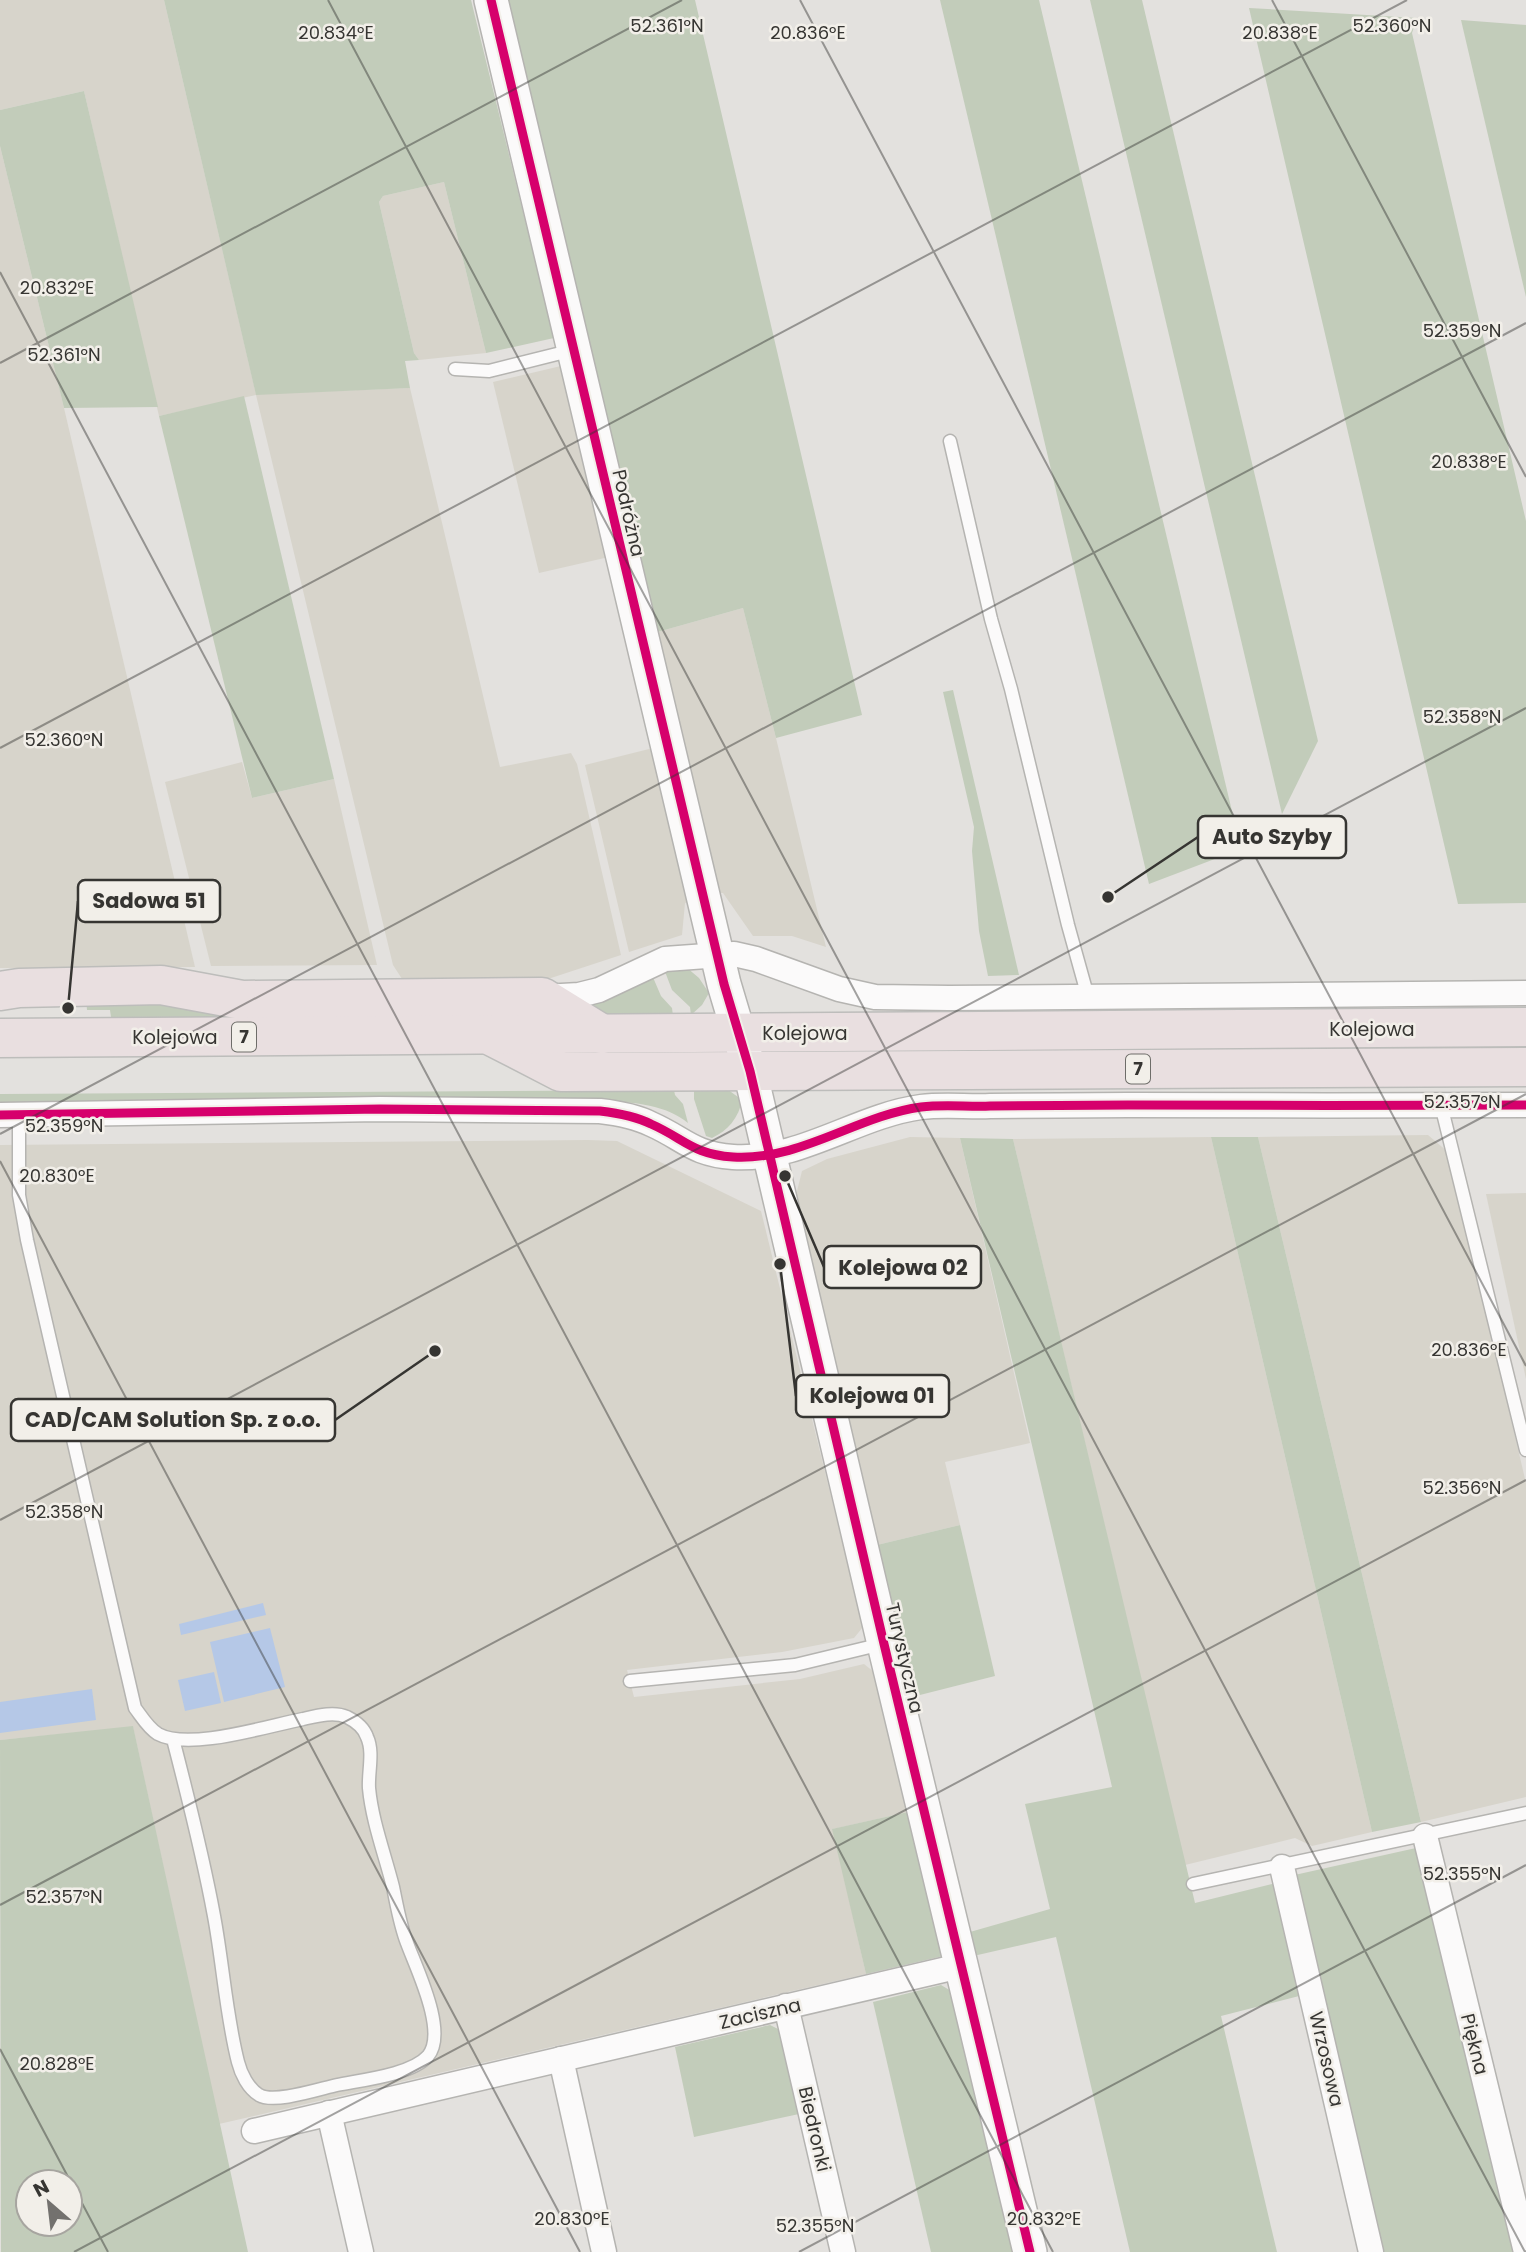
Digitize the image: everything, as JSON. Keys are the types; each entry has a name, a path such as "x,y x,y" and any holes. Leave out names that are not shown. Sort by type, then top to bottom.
{"highway":[{"path":"0,991 19,988 161,985 242,1000 542,997 602,1034"},
{"name":"Kolejowa","path":"0,1038 1526,1027"},
{"name":"Kolejowa","path":"488,1035 561,1072 1526,1067"}],"street":[{"name":"Podróżna","path":"491,0 717,954 751,1071"},
{"path":"542,997 579,995 599,990 665,959 717,954 734,954 756,959 839,989 874,997 1526,993"},
{"name":"Turystyczna","path":"751,1071 960,1966 1030,2252"},
{"path":"10,1114 380,1109 600,1111 622,1114 652,1124 707,1154 736,1157 770,1155 814,1143 872,1119 922,1107 1526,1104"},
{"name":"Piękna","path":"1425,1836 1526,2252"},
{"name":"Wrzosowa","path":"1282,1867 1371,2252"},
{"name":"Zaciszna","path":"254,2130 960,1966"},
{"name":"Biedronki","path":"786,2006 843,2252"},
{"path":"561,2059 604,2252"},
{"path":"329,2113 361,2252"}],"lane":[{"path":"454,369 489,371 573,350"},
{"path":"950,441 991,619 1088,997"},
{"path":"1441,1105 1526,1450"},
{"path":"10,1114 27,1240 135,1708 148,1726 159,1734 181,1741 202,1740 321,1715 344,1715 357,1723 368,1737 369,1788 374,1813 406,1940 426,1992 435,2032 433,2048 417,2065 382,2076 281,2097 262,2097 252,2090 238,2063 215,1917 199,1839 173,1739"},
{"path":"630,1681 795,1665 884,1644"},
{"path":"1193,1884 1526,1813"}],"shaded area":[{"path":"0,0 164,0 256,394 410,388 500,767 571,753 577,764 621,955 551,978 404,982 393,965 256,395 159,416 84,91 0,110"},
{"path":"0,146 64,408 195,967 0,968"},
{"path":"444,182 486,353 419,360 414,353 379,202 383,196"},
{"path":"561,366 609,557 539,573 493,382"},
{"path":"743,608 826,947 792,936 753,936 723,893 715,893 654,633"},
{"path":"653,748 691,901 685,903 682,935 629,952 585,765"},
{"path":"242,762 252,798 334,779 377,965 211,966 165,782"},
{"path":"1428,1135 1448,1152 1526,1483 1526,1797 1421,1822 1258,1137"},
{"path":"910,1137 960,1138 1030,1443 945,1462 960,1525 877,1545 796,1195 802,1171 827,1159"},
{"path":"1211,1137 1372,1832 1312,1846 1295,1838 1185,1865 1013,1139"},
{"path":"617,1141 761,1211 863,1627 854,1638 782,1652 627,1670 634,1697 800,1679 864,1664 874,1672 908,1812 833,1829 866,1974 219,2124 133,1727 0,1740 0,1145"},
{"path":"1526,1193 1526,1379 1486,1194"}],"green space":[{"path":"164,0 471,0 554,338 486,353 444,182 383,196 379,202 414,353 419,360 405,361 410,388 256,395"},
{"path":"503,0 695,0 862,715 776,738 743,608 654,633"},
{"path":"940,0 1039,0 1241,849 1149,884"},
{"path":"1090,0 1142,0 1318,741 1282,814"},
{"path":"1249,8 1417,18 1412,33 1526,521 1526,903 1458,904"},
{"path":"1461,20 1526,25 1526,297"},
{"path":"84,91 158,407 64,408 0,146 0,110"},
{"path":"244,396 334,779 252,798 159,416"},
{"path":"953,690 1019,975 988,976 979,931 972,851 974,827 943,692"},
{"path":"686,967 699,978 709,993 702,1005 691,1015 690,1007 672,990 664,969"},
{"path":"652,975 661,996 672,1008 673,1016 111,1017 110,1010 87,1010 86,997 530,1006"},
{"path":"727,1089 742,1100 738,1113 723,1132 712,1138 706,1136 694,1099 694,1090"},
{"path":"674,1090 683,1104 688,1123 661,1109 609,1101 0,1103 0,1094"},
{"path":"1211,1137 1258,1137 1421,1822 1372,1832"},
{"path":"960,1138 1013,1139 1195,1903 1276,1883 1303,1995 1221,2016 1277,2252 1130,2252 1056,1937 969,1957 963,1934 1050,1909 1025,1804 1112,1787"},
{"path":"960,1525 995,1676 912,1697 877,1545"},
{"path":"133,1726 248,2252 1,2252 0,1740"},
{"path":"908,1812 943,1956 866,1974 832,1829"},
{"path":"1416,1848 1514,2252 1379,2252 1290,1876"},
{"path":"941,1985 951,1991 1015,2252 931,2252 873,2002"},
{"path":"770,2025 780,2030 799,2114 694,2137 675,2047"}],"water":[{"path":"263,1603 266,1615 181,1635 179,1624"},
{"path":"270,1628 285,1687 224,1702 210,1642"},
{"path":"214,1672 221,1703 185,1711 178,1680"},
{"path":"92,1689 96,1720 0,1733 0,1702"}],"cycle path":[{"path":"491,0 724,984 750,1071 1030,2252"},
{"path":"0,1115 380,1109 600,1111 639,1119 698,1149 733,1157 782,1152 874,1119 930,1106 1526,1105"}],"place":[{"name":"Auto Szyby","path":"1108,897"},
{"name":"Sadowa 51","path":"68,1008"},
{"name":"Kolejowa 02","path":"785,1176"},
{"name":"Kolejowa 01","path":"780,1264"},
{"name":"CAD/CAM Solution Sp. z o.o.","path":"435,1351"}]}
